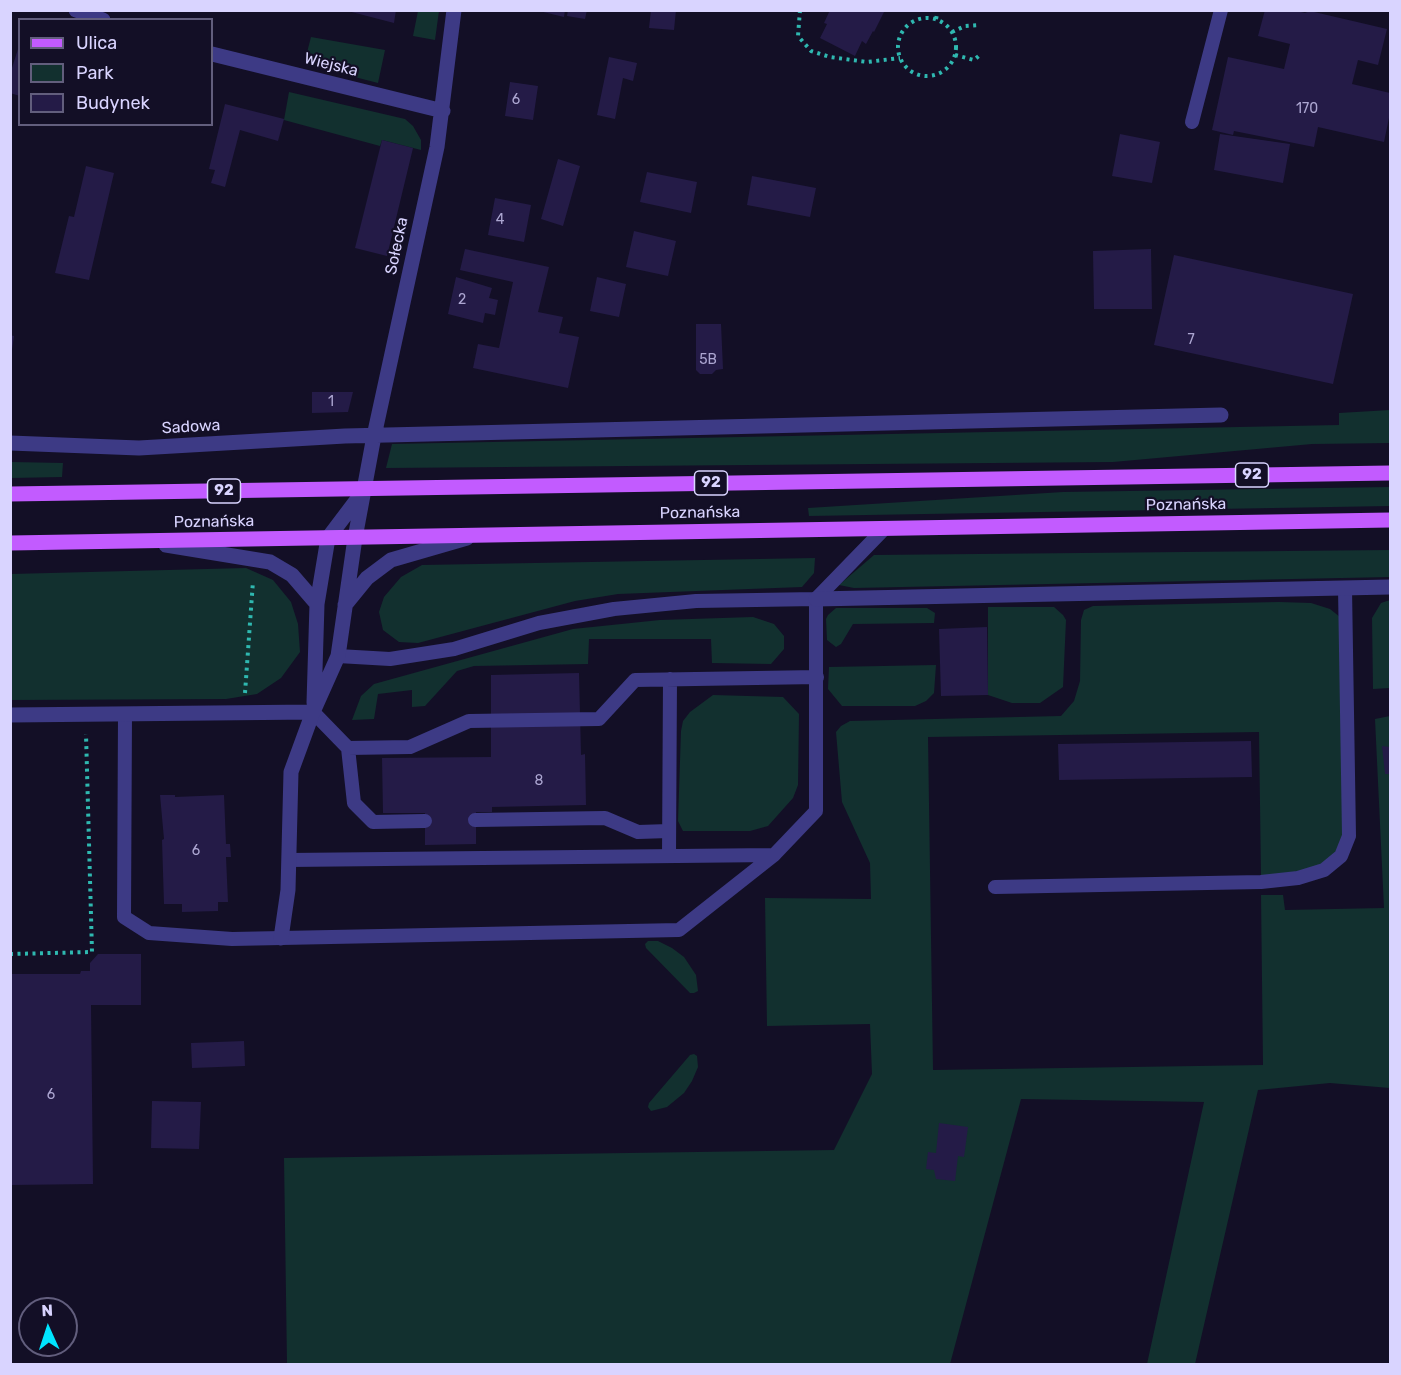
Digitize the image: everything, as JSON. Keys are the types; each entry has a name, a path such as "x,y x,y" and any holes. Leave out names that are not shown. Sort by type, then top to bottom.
{"main road":[{"name":"Poznańska","path":"10,494 1390,473"},
{"name":"Poznańska","path":"10,543 1390,520"}],"street":[{"path":"76,10 98,18"},
{"name":"Sołecka","path":"313,712 338,656 355,538 374,436 437,147 454,10"},
{"name":"Wiejska","path":"213,54 442,111"},
{"name":"Sadowa","path":"10,443 139,448 374,436 1221,415"},
{"path":"281,938 288,890 291,772 313,712 317,604 328,538 365,488"},
{"path":"345,605 367,578 392,560 477,535"},
{"path":"142,541 270,562 292,575 317,604"},
{"path":"816,599 1390,587"},
{"path":"10,715 313,712"}],"lane":[{"path":"1192,122 1221,10"},
{"path":"338,656 390,659 454,649 539,623 614,609 696,601 816,599 885,528"},
{"path":"995,887 1261,882 1298,878 1324,870 1341,856 1350,836 1345,588"},
{"path":"125,715 124,917 149,933 232,939 679,930 774,855 816,811 816,599"},
{"path":"348,748 410,747 469,721 599,719 635,680 817,676"},
{"path":"669,856 670,679"},
{"path":"313,712 348,748 354,803 373,822 425,821"},
{"path":"476,820 605,818 638,832 669,831"},
{"path":"289,860 774,855"}],"path":[{"path":"800,10 798,36 811,51 830,57 867,62 900,58"},
{"path":"936,19 938,10"},
{"path":"917,19 936,19 948,26 952,32 956,47 955,55 945,69 929,76 912,71 900,58 898,49 903,31 917,19"},
{"path":"952,32 965,26 980,25"},
{"path":"955,55 974,60 981,54"},
{"path":"10,954 92,952 86,715"}],"green space":[{"path":"418,11 439,11 435,40 413,36"},
{"path":"311,37 385,50 378,83 304,64"},
{"path":"289,92 405,119 413,126 421,140 421,150 382,140 380,146 284,120"},
{"path":"1390,410 1390,443 1312,444 1113,462 386,468 392,444 1339,425 1339,413"},
{"path":"11,462 63,463 62,477 11,478"},
{"path":"1390,487 1390,506 809,516 808,508 1063,492"},
{"path":"1390,550 1390,577 854,588 839,585 874,555"},
{"path":"815,558 814,573 802,587 618,594 575,601 418,643 399,642 383,630 379,612 384,597 401,577 422,565"},
{"path":"246,568 273,580 291,602 298,624 300,652 281,678 257,694 226,699 11,700 11,574"},
{"path":"1390,600 1390,688 1373,689 1372,618 1381,603"},
{"path":"1311,603 1330,609 1340,617 1345,830 1335,855 1324,866 1298,875 1261,876 1259,732 928,737 933,1070 1263,1065 1261,895 1283,895 1285,910 1384,908 1375,719 1390,716 1390,1088 1330,1083 1258,1090 1195,1364 1147,1364 1204,1102 1021,1099 950,1364 287,1364 284,1158 834,1150 872,1074 870,1024 767,1026 765,898 871,899 870,863 842,802 836,732 841,726 850,721 1061,716 1074,701 1080,681 1081,620 1084,610 1093,606"},
{"path":"988,607 1054,607 1063,615 1066,620 1063,687 1040,703 1012,703 988,695"},
{"path":"836,608 927,608 935,613 934,623 853,624 841,644 836,647 827,640 826,619"},
{"path":"753,617 774,624 784,636 784,649 771,664 712,663 711,639 589,639 588,664 474,666 457,671 425,706 412,707 412,690 378,694 374,719 352,720 361,696 374,684 573,629 660,620"},
{"path":"936,665 934,693 926,701 915,706 842,706 828,689 829,667"},
{"path":"713,695 783,697 799,714 798,785 793,798 768,826 750,831 683,831 678,821 683,721 690,712"},
{"path":"648,941 658,941 684,957 696,975 698,991 690,993 646,948 645,944"},
{"path":"690,1055 697,1056 698,1067 684,1093 667,1107 651,1111 648,1107 649,1103"}],"building":[{"path":"344,10 396,10 394,23"},
{"path":"535,10 565,10 564,17"},
{"path":"568,10 587,10 585,19 567,16"},
{"path":"651,10 676,10 674,30 649,28"},
{"path":"830,10 885,10 874,32 866,44 862,41 855,56 820,38 827,24 824,23"},
{"path":"1265,10 1293,10 1305,13 1310,11 1387,29 1378,65 1358,60 1352,84 1390,93 1390,113 1384,142 1318,127 1314,147 1234,131 1233,135 1212,130 1228,57 1284,69 1290,44 1258,36"},
{"path":"18,49 18,95 10,93 10,74"},
{"path":"609,57 637,63 633,81 623,78 615,119 597,115"},
{"path":"510,82 538,86 533,120 505,116"},
{"path":"225,104 284,119 278,141 240,130 225,187 211,183 215,170 209,169"},
{"path":"1120,134 1160,142 1152,183 1112,176"},
{"path":"1220,134 1290,144 1283,183 1214,170"},
{"path":"382,140 413,148 387,256 355,248"},
{"path":"558,159 580,166 563,226 541,219"},
{"path":"86,166 114,173 89,280 55,273 69,216 74,217"},
{"path":"647,172 697,182 691,213 640,202"},
{"path":"752,176 816,188 810,217 747,205"},
{"path":"495,198 531,205 524,242 488,235"},
{"path":"634,231 676,241 668,276 626,267"},
{"path":"465,249 549,267 538,312 563,317 559,333 579,337 568,388 473,368 478,344 499,348 513,282 460,270"},
{"path":"1151,249 1152,309 1094,309 1093,251"},
{"path":"1174,255 1353,294 1333,384 1154,345"},
{"path":"456,277 492,288 489,298 498,300 495,315 485,313 483,323 448,314"},
{"path":"597,277 626,284 619,317 590,311"},
{"path":"696,324 721,324 723,369 716,370 712,374 700,374 696,370"},
{"path":"10,335 14,336 12,350 10,349"},
{"path":"312,392 353,392 348,412 312,413"},
{"path":"987,627 988,695 941,696 939,629"},
{"path":"579,673 581,755 585,754 586,805 492,807 492,812 476,812 476,844 425,845 425,813 383,813 382,758 491,757 491,675"},
{"path":"1251,741 1252,777 1059,780 1058,744"},
{"path":"1382,746 1390,747 1390,774 1385,774"},
{"path":"160,795 175,795 175,797 224,795 226,844 230,844 231,857 226,857 228,902 218,902 218,911 182,912 182,904 164,904 162,840 164,839"},
{"path":"98,954 141,954 141,1005 91,1005 93,1184 10,1185 10,974 80,974 81,971 90,971 90,963"},
{"path":"244,1041 245,1066 192,1068 191,1043"},
{"path":"152,1101 201,1102 199,1149 151,1148"},
{"path":"939,1123 968,1127 964,1157 958,1156 955,1181 936,1179 934,1170 926,1169 928,1152 936,1153"}]}
